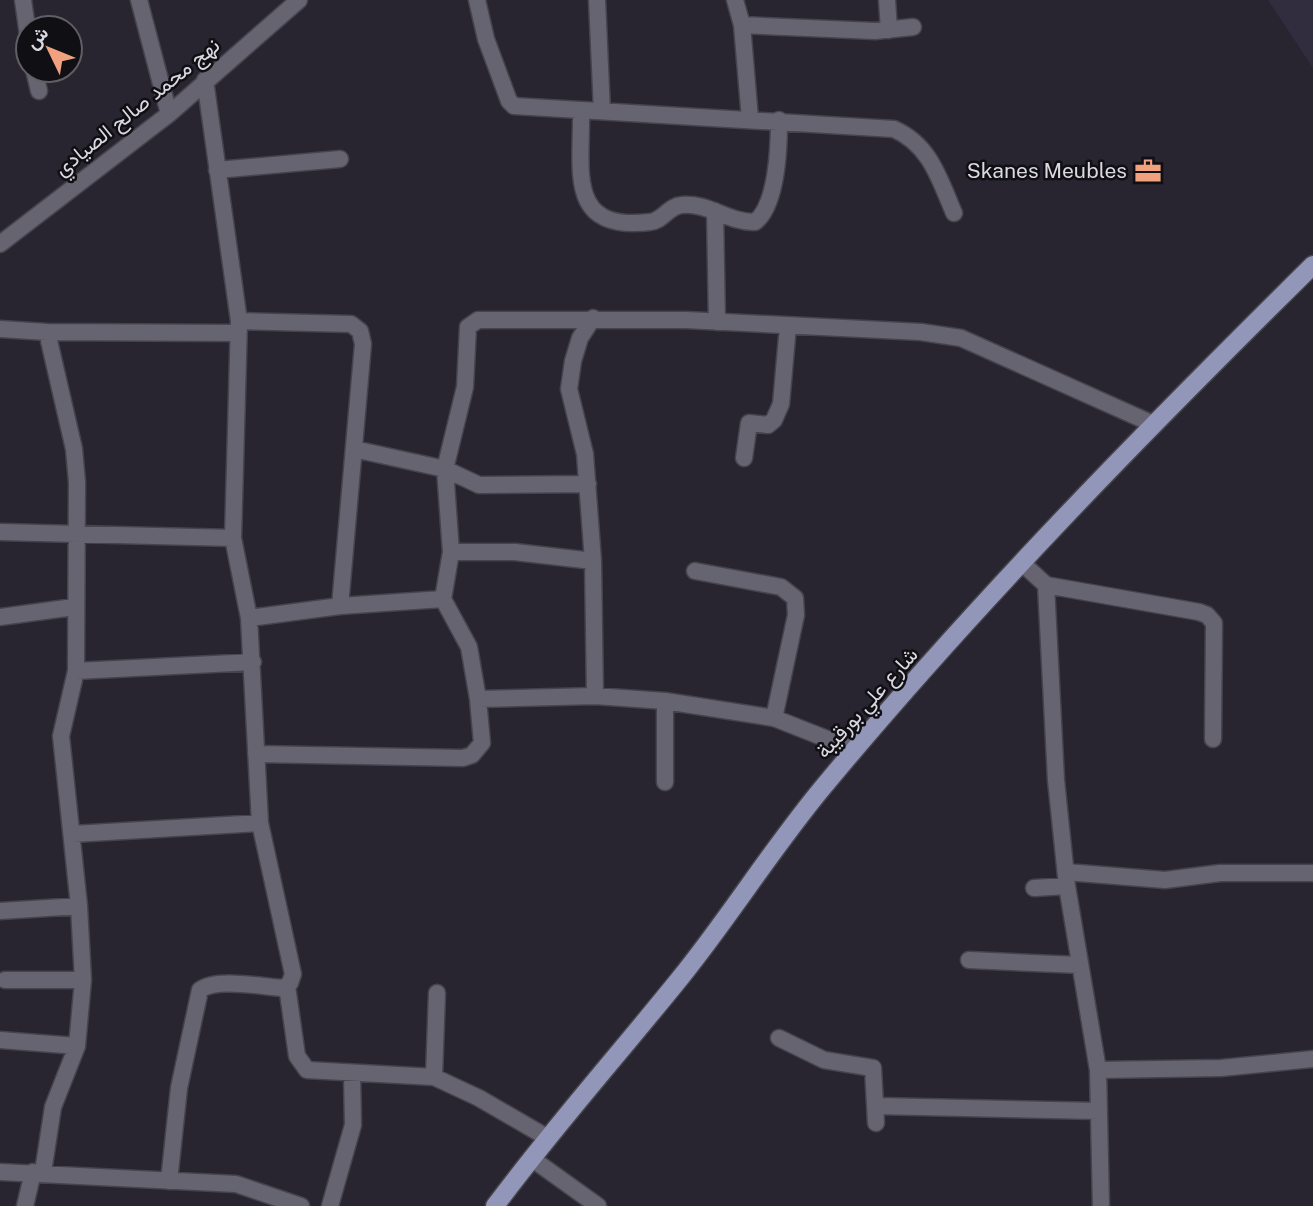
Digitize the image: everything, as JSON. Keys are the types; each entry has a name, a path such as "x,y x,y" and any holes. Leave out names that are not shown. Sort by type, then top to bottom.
{"main road":[{"name":"شارع علي بورقيبة","path":"495,1206 531,1158 683,975 822,788 855,750 1022,563 1153,424 1313,265"}],"street":[{"path":"139,0 169,114"},
{"name":"نهج محمد صالح الصيادي","path":"0,244 169,114 299,0"},
{"path":"477,0 486,39 509,101 523,108 779,120 894,129 905,134 930,158 954,213"},
{"path":"597,0 602,111"},
{"path":"735,0 742,25 750,119"},
{"path":"887,0 889,30"},
{"path":"742,25 889,30 914,27"},
{"path":"205,80 239,327 233,538 249,618 260,823 292,966 292,978 287,986 298,1056 302,1067 312,1072 434,1077 479,1098 548,1138"},
{"path":"37,84 39,91"},
{"path":"581,112 583,189 595,215 607,220 652,222 670,209 683,204 748,222 761,218 778,164 779,120"},
{"path":"217,170 340,159"},
{"path":"715,211 717,322"},
{"path":"593,318 580,338 569,376 588,484 593,561 595,696"},
{"path":"256,754 470,757 482,743 469,647 443,599 451,552 445,469 465,387 468,327 478,320 593,318 717,322 921,332 961,338 1153,424"},
{"path":"0,329 47,332 355,326 363,344 340,606"},
{"path":"744,458 749,423 768,425 778,413 788,326"},
{"path":"25,1206 38,1172 53,1107 78,1046 83,980 79,906 61,736 76,671 74,607 77,482 74,449 47,332"},
{"path":"355,449 445,469 480,485 588,484"},
{"path":"0,532 233,538"},
{"path":"451,552 515,552 593,561"},
{"path":"1022,563 1046,585 1199,612 1210,617 1214,623 1213,739"},
{"path":"695,571 781,587 795,598 796,615 774,718"},
{"path":"1046,585 1056,780 1066,879 1098,1070 1101,1206"},
{"path":"249,618 340,606 443,599"},
{"path":"0,617 74,607"},
{"path":"76,671 253,662"},
{"path":"478,699 595,696 665,701 774,718 855,750"},
{"path":"665,701 665,782"},
{"path":"72,834 260,823"},
{"path":"1034,888 1066,879 1166,880 1220,873 1313,873"},
{"path":"0,911 79,906"},
{"path":"969,960 1079,965"},
{"path":"5,980 83,980"},
{"path":"169,1181 179,1088 200,990 206,985 218,984 287,986"},
{"path":"434,1077 437,993"},
{"path":"779,1038 824,1060 873,1068 876,1123"},
{"path":"0,1040 78,1046"},
{"path":"1098,1070 1220,1068 1313,1059"},
{"path":"330,1206 353,1125 352,1074"},
{"path":"877,1106 1098,1111"},
{"path":"531,1158 597,1206"},
{"path":"0,1172 236,1184 301,1206"}],"shaded area":[{"path":"1268,0 1313,0 1313,68"}],"place":[{"name":"Skanes Meubles","path":"1148,171"}]}
